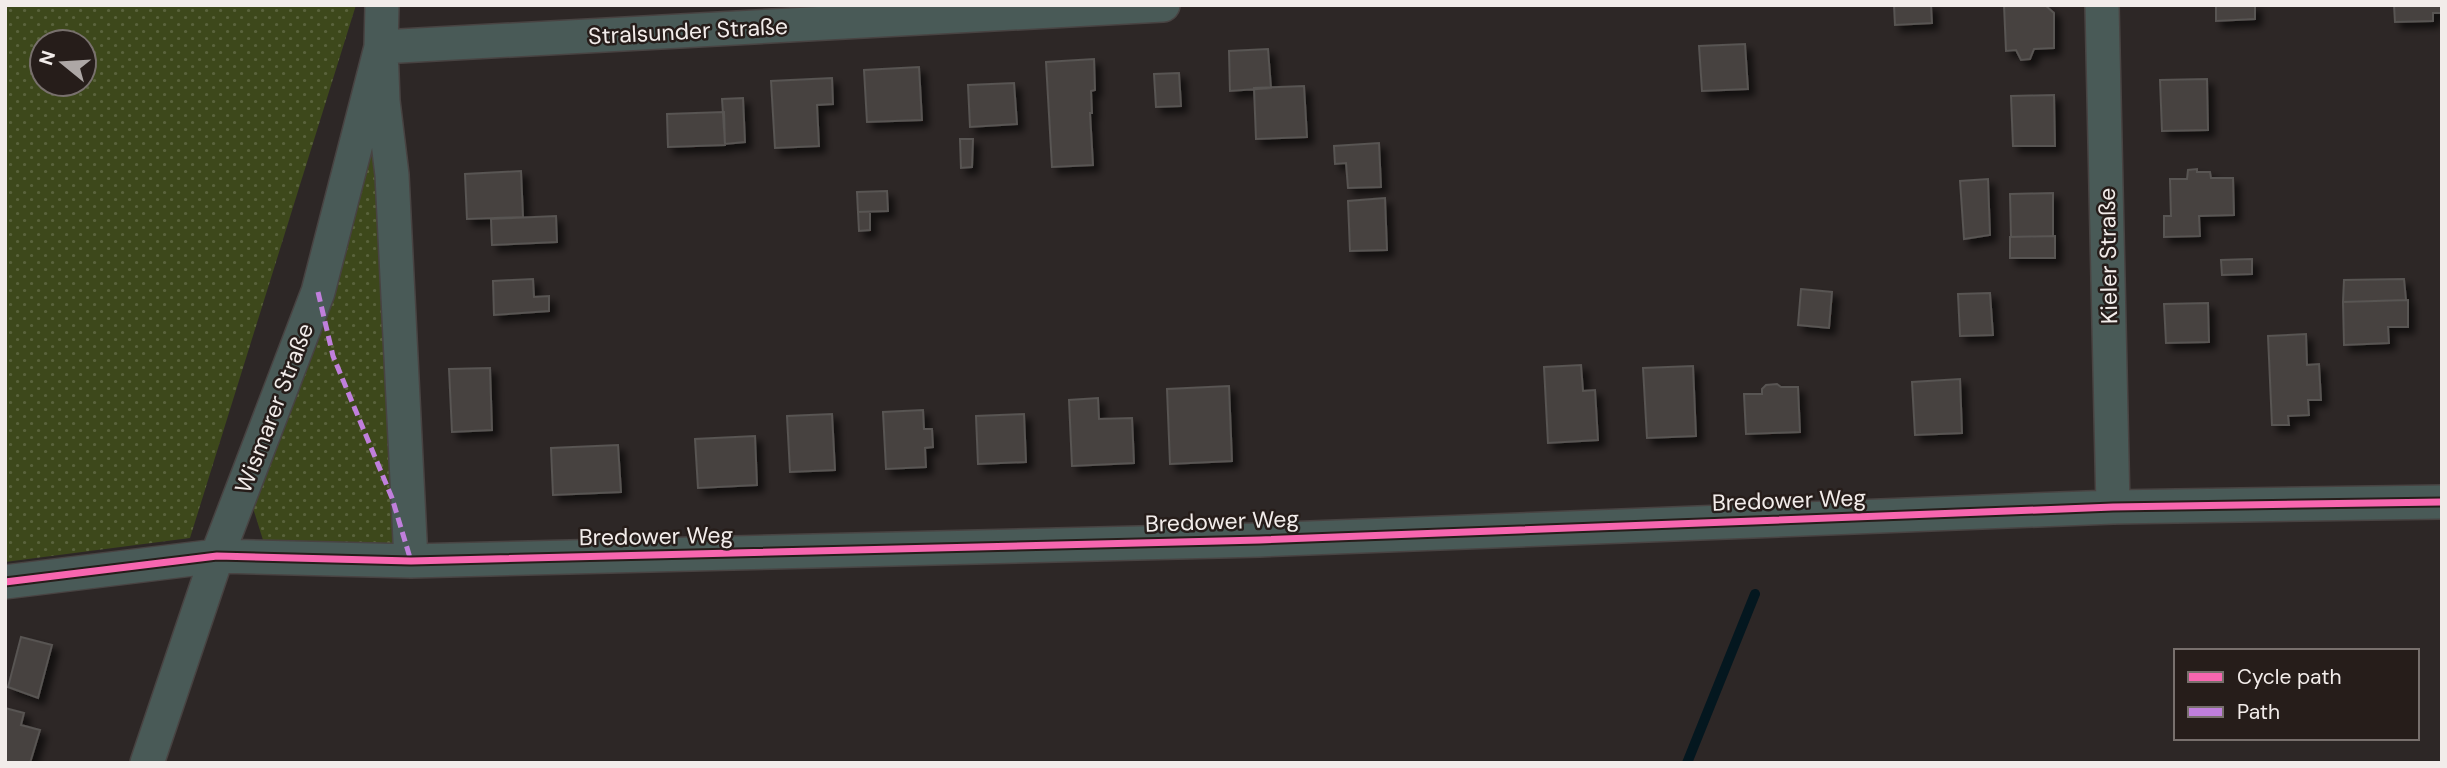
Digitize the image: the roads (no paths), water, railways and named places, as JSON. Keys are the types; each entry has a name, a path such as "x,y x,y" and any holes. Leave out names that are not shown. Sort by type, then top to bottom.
{"street":[{"name":"Wismarer Straße","path":"382,5 383,101 391,175 411,561"},
{"name":"Stralsunder Straße","path":"381,47 1163,5"},
{"name":"Kieler Straße","path":"2102,5 2113,507"},
{"name":"Wismarer Straße","path":"147,763 218,556 318,292 381,47"},
{"name":"Bredower Weg","path":"5,582 218,556 411,561 1259,540 2113,507 2442,502"}],"waterway":[{"path":"1687,763 1755,594"}]}
